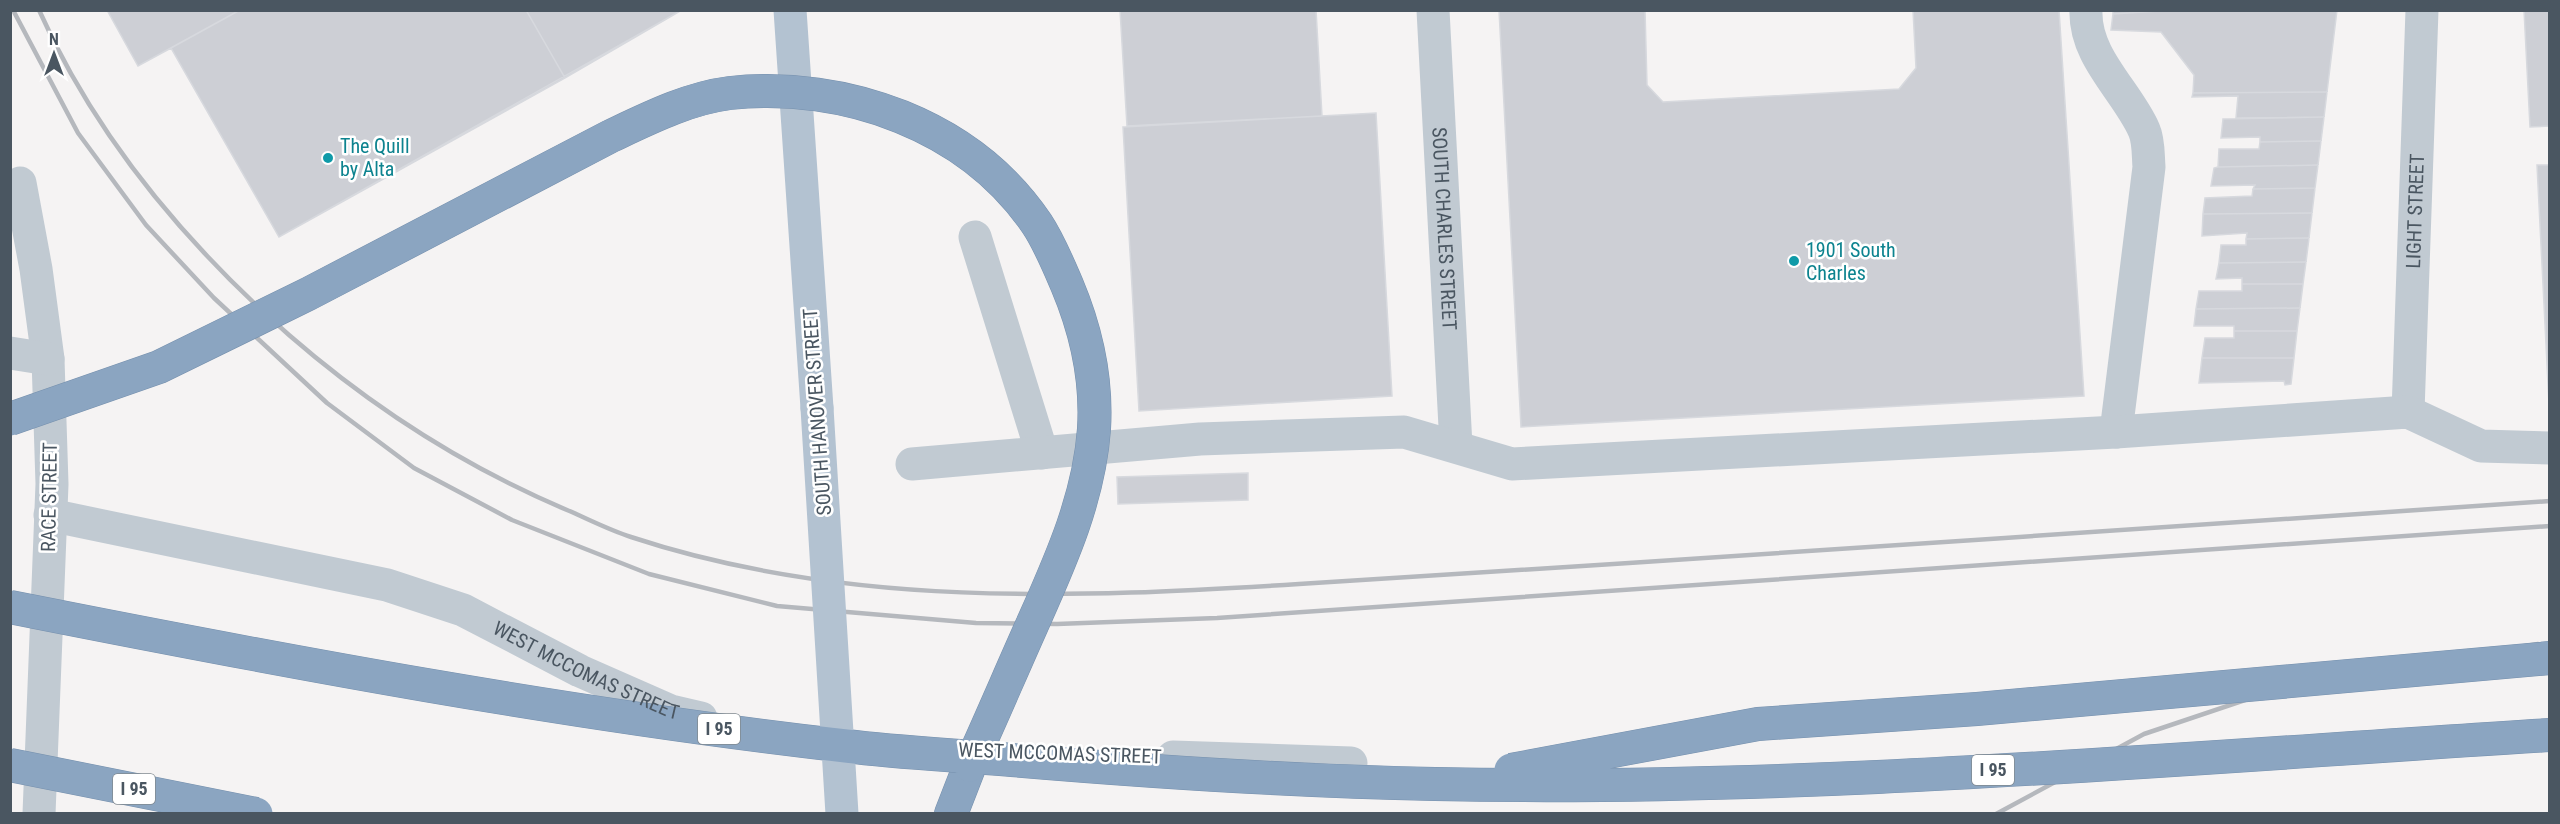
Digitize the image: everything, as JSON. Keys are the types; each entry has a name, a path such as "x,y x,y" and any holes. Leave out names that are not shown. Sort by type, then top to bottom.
{"highway":[{"path":"10,419 159,367 309,294 611,136 652,116 692,102 727,93 762,91 805,93 858,102 891,113 954,143 986,167 1036,224 1074,302 1086,341 1093,385 1094,428 1089,468 1077,514 1062,558 951,813"},
{"name":"I 95","path":"10,607 406,682 540,704 848,747 1145,771 1436,784 1624,784 1885,776 2550,735"},
{"path":"1436,784 1758,724 1977,709 2550,658"},
{"name":"I 95","path":"10,765 256,813"}],"main road":[{"name":"SOUTH HANOVER STREET","path":"790,10 818,408 842,813"}],"street":[{"name":"SOUTH CHARLES STREET","path":"1433,10 1456,446"},
{"path":"2086,10 2086,20 2095,52 2145,132 2149,167 2116,432"},
{"name":"LIGHT STREET","path":"2408,412 2422,10"},
{"name":"RACE STREET","path":"20,183 36,269 48,359 50,515 39,813"},
{"path":"975,237 1042,453"},
{"path":"10,353 48,359"},
{"path":"912,464 1200,439 1404,432 1512,464 2116,432 2408,412 2481,446 2550,448"},
{"name":"WEST MCCOMAS STREET","path":"50,515 387,585 464,610 580,671 671,711 778,737 869,746 1351,763"}],"building":[{"name":"The Quill by Alta","path":"107,10 682,10 279,237 171,48 138,66"},
{"path":"107,10 240,10 138,66"},
{"name":"The Quill by Alta","path":"240,10 526,10 565,78 279,237 171,48"},
{"path":"526,10 682,10 565,78"},
{"path":"1120,10 1316,10 1322,116 1127,126"},
{"name":"1901 South Charles","path":"1499,10 1645,10 1647,85 1663,102 1899,89 1916,68 1913,10 2059,10 2084,396 1521,427"},
{"path":"2113,10 2175,10 2113,14"},
{"path":"2175,10 2337,10 2327,92 2193,93 2194,75 2161,32 2111,30 2113,14"},
{"path":"2524,10 2550,10 2550,126 2530,127"},
{"path":"2327,92 2324,117 2236,118 2238,96 2192,97 2193,93"},
{"path":"1376,113 1392,396 1139,411 1123,127"},
{"path":"2324,117 2321,141 2260,142 2260,137 2221,138 2223,119"},
{"path":"2321,141 2318,165 2218,167 2219,149 2259,149 2260,142"},
{"path":"2318,165 2315,188 2253,189 2255,185 2211,186 2214,168 2218,167"},
{"path":"2537,165 2550,165 2550,404 2549,404"},
{"path":"2315,188 2312,213 2203,214 2205,198 2252,196 2253,189"},
{"path":"2312,213 2309,238 2246,239 2247,233 2202,236 2203,214"},
{"path":"2309,238 2306,262 2219,263 2221,245 2246,245 2246,239"},
{"path":"2306,262 2303,284 2242,284 2242,278 2216,279 2219,263"},
{"path":"2242,284 2303,284 2300,308 2196,309 2199,291 2242,291"},
{"path":"2300,308 2297,331 2234,331 2234,326 2194,326 2196,309"},
{"path":"2234,331 2297,331 2294,358 2202,358 2205,338 2234,338"},
{"path":"2202,358 2294,358 2291,384 2285,385 2284,381 2199,383"},
{"path":"1248,473 1248,500 1118,504 1117,477"}],"railway":[{"path":"13,10 78,133 146,225 214,298 327,403 414,468 512,520 649,574 777,606 976,623 1057,624 1217,618 2550,526"},
{"path":"39,10 87,101 147,186 215,264 251,300 321,362 421,434 492,475 607,528 712,560 795,576 878,587 1046,594 1131,593 1629,563 2550,501"},
{"path":"1996,814 2144,734 2299,682 2538,644"}],"place":[{"name":"The Quill by Alta","path":"328,158"},
{"name":"1901 South Charles","path":"1794,261"}]}
